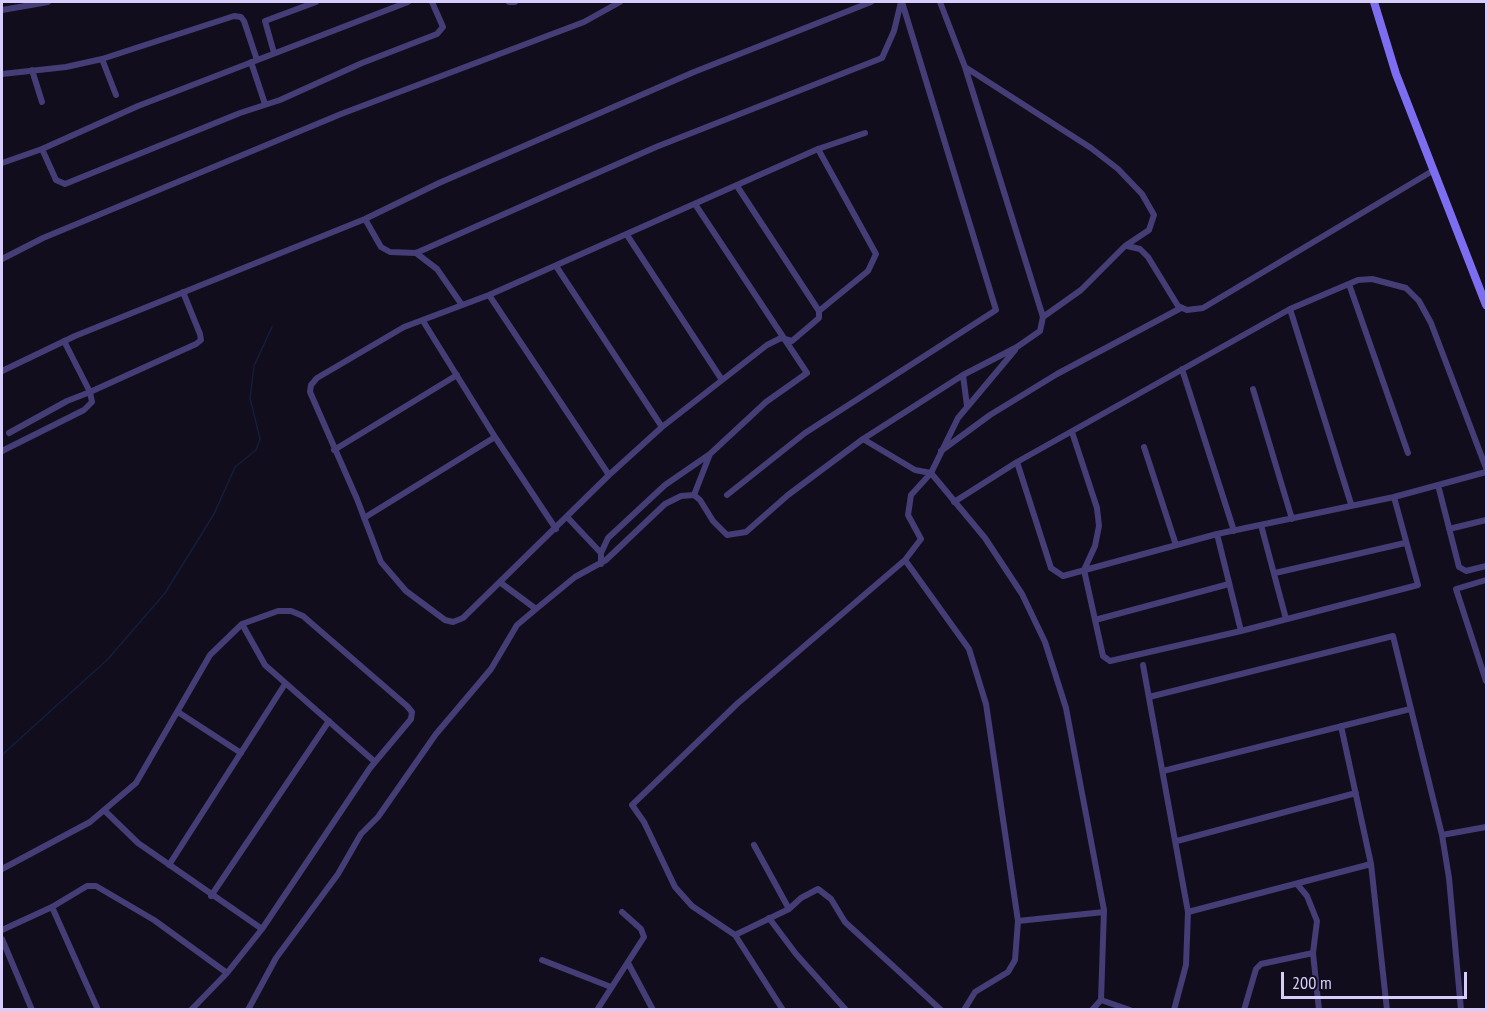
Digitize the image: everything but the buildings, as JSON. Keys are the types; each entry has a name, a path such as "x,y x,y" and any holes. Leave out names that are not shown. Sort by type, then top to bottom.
{"main road":[{"path":"1374,2 1396,74 1486,305"}],"street":[{"path":"2,10 48,2"},
{"path":"274,53 265,21 316,2"},
{"path":"2,163 42,149 138,106 408,2"},
{"path":"42,149 56,180 65,184 436,34 442,27 432,2"},
{"path":"509,2 515,2"},
{"path":"2,259 43,238 341,114 584,22 620,2"},
{"path":"2,371 64,341 365,219 439,183 684,77 871,2"},
{"path":"365,219 381,247 390,252 416,253 656,147 882,58 894,31 902,2"},
{"path":"727,495 805,433 996,310 902,2"},
{"path":"694,495 720,530 727,535 737,535 762,520 788,495 863,439 963,375 1017,347 1040,331 1043,317 964,67 940,2"},
{"path":"2,74 66,67 102,59 234,16 241,17 244,21 265,104"},
{"path":"102,59 116,95"},
{"path":"964,67 1091,148 1118,169 1142,194 1154,215 1149,230 1125,246 1081,290 1043,317"},
{"path":"32,70 42,102"},
{"path":"737,186 819,310 819,318 792,341 782,338 767,345 662,427 463,618 453,622 445,620 392,577 381,562 310,392 311,384 317,378 404,327 489,295 818,149 865,133"},
{"path":"818,149 876,255 868,271 819,310"},
{"path":"940,451 990,415 1057,374 1181,308 1203,308 1434,170"},
{"path":"600,564 601,553 608,538 619,527 665,485 710,454 766,402 807,374 695,204"},
{"path":"627,235 722,380"},
{"path":"1125,246 1140,249 1148,257 1173,300 1181,308"},
{"path":"416,253 437,269 462,305"},
{"path":"556,266 662,427"},
{"path":"954,502 1017,462 1290,309 1349,284 1372,279 1406,288 1419,302 1431,323 1486,470 1394,497 1350,504 1292,519 1217,534 1063,576 1051,568 1017,462"},
{"path":"1349,284 1408,453"},
{"path":"9,433 67,401 201,340 183,292"},
{"path":"489,295 609,476"},
{"path":"1290,309 1350,504"},
{"path":"423,321 495,437 556,529"},
{"path":"2,451 84,410 92,402 90,392 64,341"},
{"path":"783,1010 735,935 692,906 675,887 644,822 632,805 738,703 905,560 921,539 908,514 911,495 931,473 948,435 967,406 1017,347"},
{"path":"1182,369 1234,531"},
{"path":"334,450 457,375"},
{"path":"963,375 967,406"},
{"path":"1252,389 1292,519"},
{"path":"1072,432 1097,508 1099,526 1091,556 1084,570 1103,656 1110,661 1241,631 1418,585 1394,497"},
{"path":"364,518 495,437"},
{"path":"863,439 915,470 931,473 985,538 1023,594 1045,642 1066,708 1104,912 1101,1000 1092,1010"},
{"path":"1143,447 1176,545"},
{"path":"694,495 710,454"},
{"path":"1438,485 1459,567 1462,570 1486,566"},
{"path":"248,1010 276,958 338,874 361,834 378,817 448,719 491,669 518,625 575,577 600,564 665,504 681,496 694,495"},
{"path":"568,518 601,553"},
{"path":"1449,529 1486,520"},
{"path":"1261,525 1286,619"},
{"path":"1217,534 1241,631"},
{"path":"1275,573 1405,543"},
{"path":"905,560 969,648 986,704 1017,921 1015,960 1008,972 975,992 964,1010"},
{"path":"1486,580 1456,589 1486,681"},
{"path":"501,583 536,609"},
{"path":"1095,620 1229,584"},
{"path":"2,869 48,846 105,811 144,773 210,655 242,624 278,611 291,611 303,616 407,706 412,712 411,719 375,762 262,929 226,973 191,1010"},
{"path":"242,624 265,665 375,762"},
{"path":"1149,697 1393,636 1442,835 1449,878 1461,1010"},
{"path":"1143,665 1177,841 1188,912 1186,965 1174,1010"},
{"path":"169,865 285,684"},
{"path":"1163,771 1410,709"},
{"path":"178,712 240,753"},
{"path":"211,896 329,721"},
{"path":"1341,726 1371,864 1387,1010"},
{"path":"1177,841 1356,794"},
{"path":"105,811 129,836 211,896 262,929"},
{"path":"1442,835 1486,827"},
{"path":"754,845 789,909"},
{"path":"1188,912 1371,864"},
{"path":"1297,884 1307,896 1317,921 1313,953 1319,1010"},
{"path":"2,930 52,907 87,886 106,890 154,920 226,973"},
{"path":"735,935 789,909 801,898 818,889 831,899 845,922 941,1010"},
{"path":"52,907 98,1010"},
{"path":"597,1010 644,938 641,929 622,912"},
{"path":"1017,921 1104,912"},
{"path":"769,918 796,954 846,1010"},
{"path":"2,939 32,1010"},
{"path":"1244,1010 1256,969 1261,964 1313,953"},
{"path":"542,960 611,987"},
{"path":"628,963 653,1010"},
{"path":"1101,1000 1130,1010"}],"waterway":[{"path":"2,755 108,659 165,593 214,514 235,467 256,450 260,439 250,398 254,366 272,327"}]}
